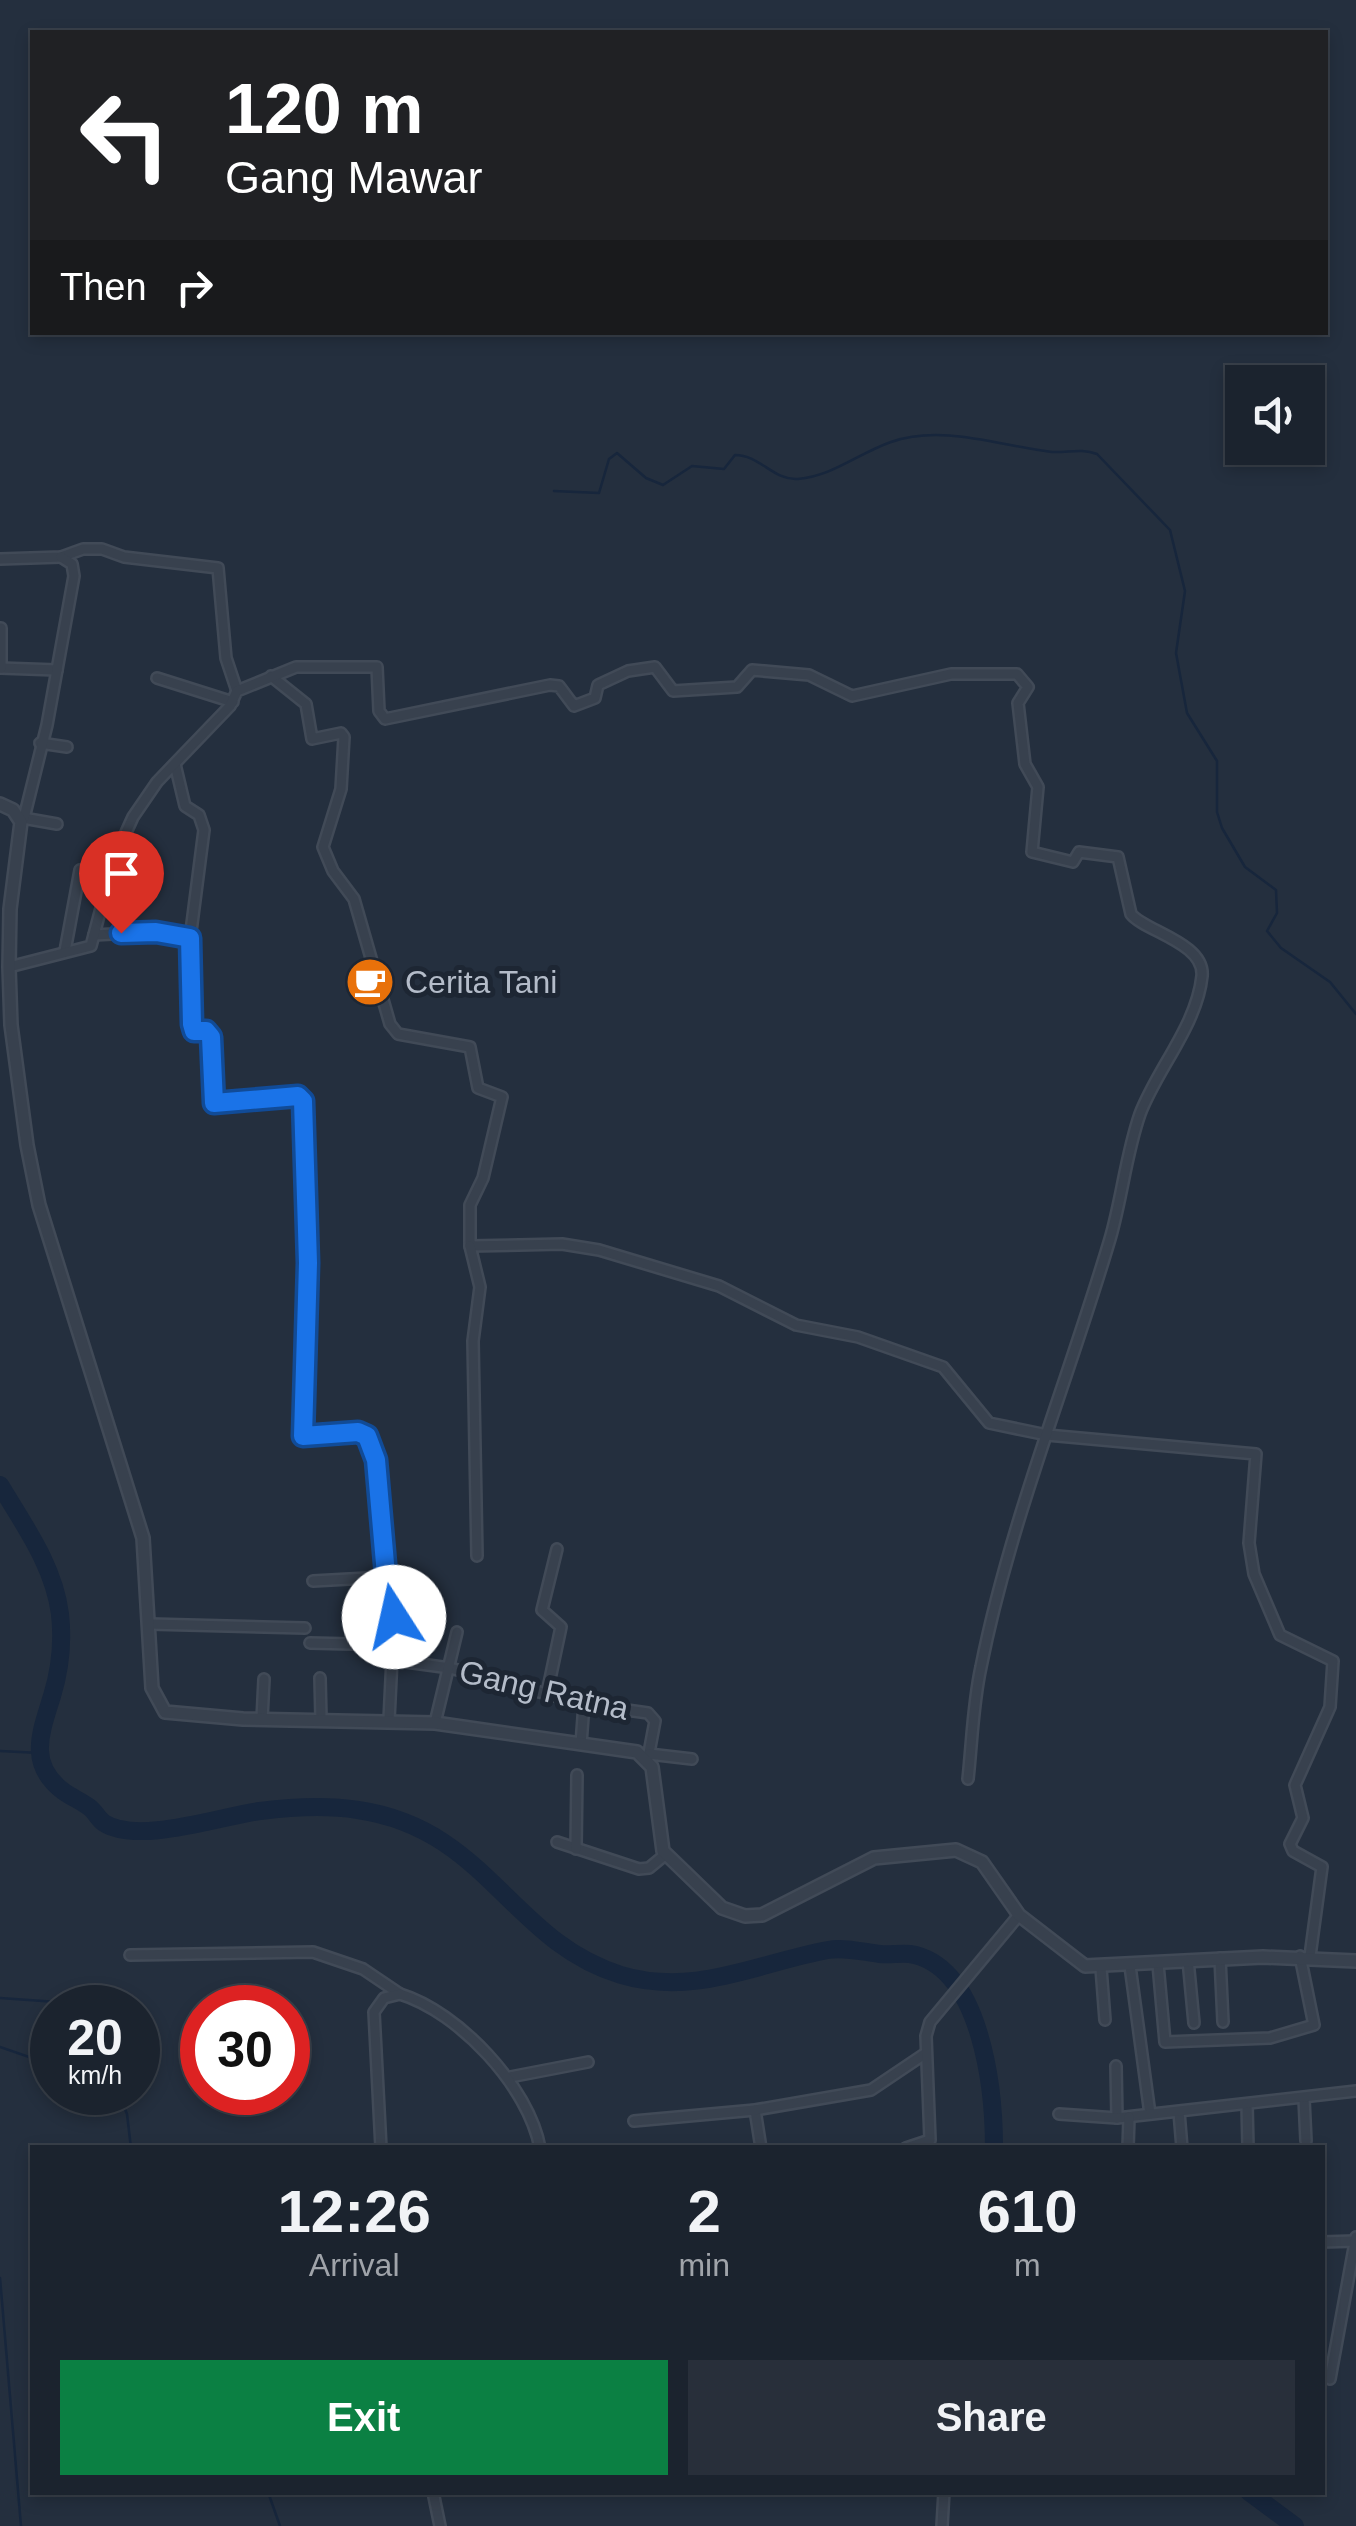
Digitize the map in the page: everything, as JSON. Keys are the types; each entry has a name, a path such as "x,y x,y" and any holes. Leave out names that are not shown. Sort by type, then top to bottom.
{"street":[{"path":"0,559 61,557 82,549 102,549 124,557 220,570 226,658 237,691 233,702 142,803 119,845 87,948 65,951 6,973"},
{"path":"61,557 72,564 74,576 57,670 22,818 6,973 35,1190 143,1538 152,1688 166,1712 262,1719 434,1723 629,1750 648,1756 692,1759"},
{"path":"1,628 0,668 57,670"},
{"path":"237,691 296,667 378,668 379,711 385,719 550,686 559,686 574,706 595,698 598,684 628,671 655,667 673,691 737,687 752,670 809,675 852,696 951,674 1017,674 1025,679 1028,687 1018,703 1025,764 1038,787 1032,852 1072,862 1081,852 1118,857 1131,914 1170,935 1199,964 1202,975 1184,1025 1140,1114 1110,1237 1046,1435 980,1668 968,1780"},
{"path":"271,676 306,704 312,738 341,733 344,737 342,789 323,846 333,871 354,899 390,1024 398,1034 470,1048 478,1088 502,1097 484,1178 470,1205 470,1246 480,1288 473,1341 477,1556"},
{"path":"157,678 233,702"},
{"path":"40,743 68,747"},
{"path":"175,764 185,806 198,815 204,830 190,938 192,1024 194,1031 206,1031 211,1037 214,1103 298,1096 303,1101 308,1263 303,1436 358,1432 367,1436 376,1460 394,1633 389,1720"},
{"path":"0,804 22,818 57,824"},
{"path":"65,951 80,870"},
{"path":"94,934 156,932 190,938"},
{"path":"470,1246 562,1244 599,1250 719,1286 751,1298 796,1325 858,1337 943,1367 986,1422 1046,1435 1256,1454 1249,1543 1254,1574 1280,1635 1333,1661 1336,1667 1330,1707 1295,1785 1302,1818 1290,1844 1322,1867 1305,1956 1314,2024 1270,2038 1166,2042 1158,1964"},
{"path":"547,1693 561,1627 542,1610 557,1549"},
{"path":"313,1581 386,1577"},
{"path":"150,1624 305,1628"},
{"path":"434,1723 457,1632"},
{"path":"394,1633 419,1633"},
{"path":"310,1643 392,1645"},
{"name":"Gang Ratna","path":"392,1660 450,1668 584,1704 654,1716 648,1756"},
{"path":"320,1678 321,1719"},
{"path":"262,1719 264,1680"},
{"path":"581,1744 584,1704"},
{"path":"648,1756 658,1836 666,1854 716,1904 750,1916 783,1908 874,1858 956,1850 982,1862 1019,1915 1080,1962 1101,1968 1220,1958 1305,1956 1356,1961"},
{"path":"576,1849 577,1776"},
{"path":"557,1842 639,1869 649,1868 666,1854"},
{"path":"930,2144 926,2036 939,2007 1019,1915"},
{"path":"130,1955 313,1952 363,1970 446,2020 510,2077 536,2121 540,2145"},
{"path":"1220,1958 1223,2022"},
{"path":"1188,1960 1194,2023"},
{"path":"1130,1966 1150,2114"},
{"path":"1101,1968 1106,2020"},
{"path":"380,2145 374,2012 384,1998 400,1994"},
{"path":"634,2121 755,2110 878,2088 926,2053"},
{"path":"510,2077 588,2062"},
{"path":"1116,2066 1116,2118"},
{"path":"1059,2114 1129,2117 1356,2091"},
{"path":"1304,2099 1306,2141"},
{"path":"1247,2104 1248,2145"},
{"path":"755,2110 761,2145"},
{"path":"1179,2112 1182,2145"},
{"path":"1128,2145 1129,2117"},
{"path":"1325,2242 1356,2239 1330,2378"},
{"path":"1344,2306 1356,2305"},
{"path":"434,2495 440,2526"},
{"path":"942,2526 944,2495"}],"waterway":[{"path":"554,491 599,493 609,459 617,453 646,478 663,485 692,466 724,469 735,455 752,459 789,479 811,477 891,442 931,435 1052,452 1097,454 1170,530 1185,591 1176,653 1187,713 1217,761 1217,812 1222,828 1245,867 1276,890 1277,913 1267,931 1281,948 1330,982 1356,1014"},
{"path":"0,1485 45,1563 60,1614 59,1666 41,1735 41,1759 52,1781 104,1823 119,1829 158,1830 260,1811 309,1807 358,1810 402,1821 438,1839 469,1862 551,1938 583,1959 648,1981 726,1976 834,1949 910,1954 934,1963 954,1981 968,2006 986,2065 994,2145"},
{"path":"0,1751 40,1753"},
{"path":"0,1998 30,2000"},
{"path":"0,2047 30,2057"},
{"path":"127,2115 131,2145"},
{"path":"0,2278 21,2526"},
{"path":"269,2495 280,2526"},
{"path":"1253,2495 1295,2526"}],"place":[{"name":"Cerita Tani","path":"370,982"}],"route":[{"path":"121,933 156,932 190,938 192,1024 194,1031 210,1033 214,1103 298,1096 303,1101 308,1263 301,1387 303,1436 364,1432 367,1436 376,1460 388,1598 394,1617"}]}
